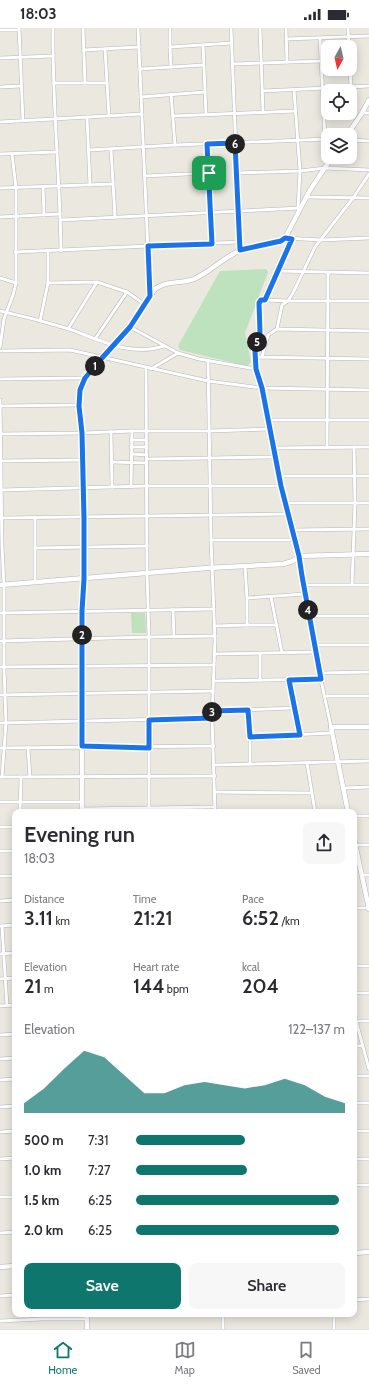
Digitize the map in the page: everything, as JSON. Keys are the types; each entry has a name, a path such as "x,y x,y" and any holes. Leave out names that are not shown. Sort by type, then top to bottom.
{"street":[{"path":"53,28 61,251"},
{"path":"82,28 85,83"},
{"path":"138,28 150,296"},
{"path":"170,28 170,67"},
{"path":"231,28 240,250"},
{"path":"260,28 263,112"},
{"path":"286,28 287,62"},
{"path":"348,28 348,40"},
{"path":"0,30 20,29 23,121"},
{"path":"286,39 320,39 369,36"},
{"path":"320,39 321,50"},
{"path":"170,46 232,43"},
{"path":"203,45 206,114"},
{"path":"83,50 139,47"},
{"path":"105,49 109,116"},
{"path":"0,58 53,56"},
{"path":"233,64 321,61"},
{"path":"140,69 203,65"},
{"path":"54,83 107,82"},
{"path":"0,87 21,86"},
{"path":"357,87 369,86"},
{"path":"262,91 321,88"},
{"path":"294,90 300,170 300,208"},
{"path":"141,97 205,92"},
{"path":"171,94 174,145"},
{"path":"352,128 369,100"},
{"path":"173,116 296,111"},
{"path":"362,113 369,113"},
{"path":"0,122 142,114"},
{"path":"87,117 90,185"},
{"path":"89,150 321,139"},
{"path":"357,140 369,141"},
{"path":"207,144 212,244"},
{"path":"111,149 115,217"},
{"path":"0,154 57,152"},
{"path":"0,347 6,312 12,300 16,283 16,188 12,154"},
{"path":"82,809 82,611 84,579 84,518 82,433 79,406 80,390 85,378 130,327 144,304 155,289 160,285 188,281 196,278 240,250 281,241 285,238 306,197 328,164"},
{"path":"236,173 325,168 369,170"},
{"path":"144,176 209,173"},
{"path":"277,329 282,305 288,301 296,288 312,252 353,198 369,174"},
{"path":"0,188 113,184"},
{"path":"43,186 44,215"},
{"path":"306,197 369,198"},
{"path":"60,220 300,208"},
{"path":"0,217 60,214"},
{"path":"285,238 321,240 369,238"},
{"path":"265,300 292,239"},
{"path":"15,252 239,242"},
{"path":"40,321 48,283 48,251"},
{"path":"278,271 369,273"},
{"path":"326,447 329,301 328,273"},
{"path":"0,278 16,283"},
{"path":"48,283 97,282 127,292 144,304"},
{"path":"68,329 97,282"},
{"path":"95,338 127,292"},
{"path":"348,809 319,673 296,540 281,486 262,388 256,369 255,357 260,332 259,303 261,300 369,301"},
{"path":"0,311 68,329 113,346 147,350 164,346"},
{"path":"130,327 178,353 256,369"},
{"path":"262,358 268,335 277,329 369,331"},
{"path":"0,351 70,350 208,381 262,388 369,390"},
{"path":"151,369 178,353"},
{"path":"255,357 369,359"},
{"path":"133,809 215,807 215,765 212,711 215,626 209,486 208,360"},
{"path":"146,368 149,808"},
{"path":"0,379 85,378"},
{"path":"0,400 2,667 6,723 2,748 1,777 215,776"},
{"path":"0,406 79,406"},
{"path":"268,420 369,420"},
{"path":"0,434 132,431 209,432 270,429"},
{"path":"131,487 132,431"},
{"path":"111,432 112,488"},
{"path":"132,440 146,440"},
{"path":"131,447 146,447"},
{"path":"352,585 355,503 354,447"},
{"path":"274,448 369,447"},
{"path":"132,454 147,459"},
{"path":"111,462 132,462 147,459 275,457"},
{"path":"1,461 83,460"},
{"path":"279,476 369,476"},
{"path":"1,490 147,486 281,486"},
{"path":"285,503 369,503"},
{"path":"1,518 288,514"},
{"path":"35,518 35,581"},
{"path":"293,530 369,529"},
{"path":"211,540 296,540"},
{"path":"35,548 147,546"},
{"path":"2,585 212,567 283,564 293,561 299,556 369,554"},
{"path":"245,566 247,625"},
{"path":"303,585 369,585"},
{"path":"247,598 305,594"},
{"path":"271,596 282,653"},
{"path":"2,613 214,609"},
{"path":"173,610 174,637"},
{"path":"309,616 369,616"},
{"path":"215,626 277,625"},
{"path":"2,641 215,636"},
{"path":"314,645 369,645"},
{"path":"215,654 315,652"},
{"path":"260,653 260,680"},
{"path":"2,667 214,664"},
{"path":"319,673 369,672"},
{"path":"214,682 321,679"},
{"path":"289,680 300,735"},
{"path":"0,695 213,691"},
{"path":"324,696 369,696"},
{"path":"212,711 294,708"},
{"path":"248,710 250,764"},
{"path":"0,723 212,718"},
{"path":"331,727 369,727"},
{"path":"250,737 332,734"},
{"path":"2,748 82,746 149,748 214,746"},
{"path":"28,748 30,777"},
{"path":"215,765 369,761"},
{"path":"307,763 314,809"},
{"path":"20,777 20,809"},
{"path":"344,788 369,787"},
{"path":"215,792 311,793"},
{"path":"0,802 82,802"},
{"path":"357,816 369,816"},
{"path":"0,827 12,827"},
{"path":"357,845 369,845"},
{"path":"0,851 12,851"},
{"path":"357,860 369,906 357,908"},
{"path":"362,875 369,875"},
{"path":"0,876 12,876"},
{"path":"0,901 12,900"},
{"path":"7,1006 1,926 12,926"},
{"path":"2,953 12,952"},
{"path":"357,966 369,966"},
{"path":"0,979 12,978"},
{"path":"357,993 369,993"},
{"path":"0,1006 12,1005"},
{"path":"357,1021 369,1021"},
{"path":"357,1028 369,1069"},
{"path":"0,1035 12,1034"},
{"path":"357,1046 362,1046"},
{"path":"0,1059 12,1058"},
{"path":"357,1076 369,1076"},
{"path":"0,1080 12,1079"},
{"path":"357,1103 369,1103"},
{"path":"0,1107 12,1106"},
{"path":"357,1131 369,1130"},
{"path":"0,1132 12,1131"},
{"path":"0,1159 12,1158"},
{"path":"357,1159 369,1159"},
{"path":"357,1185 369,1185"},
{"path":"0,1197 12,1197"},
{"path":"0,1233 12,1232"},
{"path":"357,1253 369,1252"},
{"path":"0,1267 12,1266"},
{"path":"0,1296 12,1295"},
{"path":"357,1300 369,1299"},
{"path":"0,1321 72,1317"},
{"path":"87,1317 87,1329"},
{"path":"223,1317 223,1329"},
{"path":"334,1317 334,1329"}],"green space":[{"path":"266,269 268,272 245,333 251,362 247,366 180,350 178,346 220,271"},
{"path":"131,613 145,613 146,633 132,633"}],"route":[{"path":"235,143 240,250 281,241 285,238 292,239 265,300 261,300 259,303 260,332 255,357 256,369 262,388 281,486 296,540 321,679 289,680 300,735 250,737 248,710 212,711 212,718 149,720 149,748 82,746 84,518 82,433 79,406 80,390 85,378 130,327 150,296 148,246 212,244 209,173 207,144 235,143"}]}
